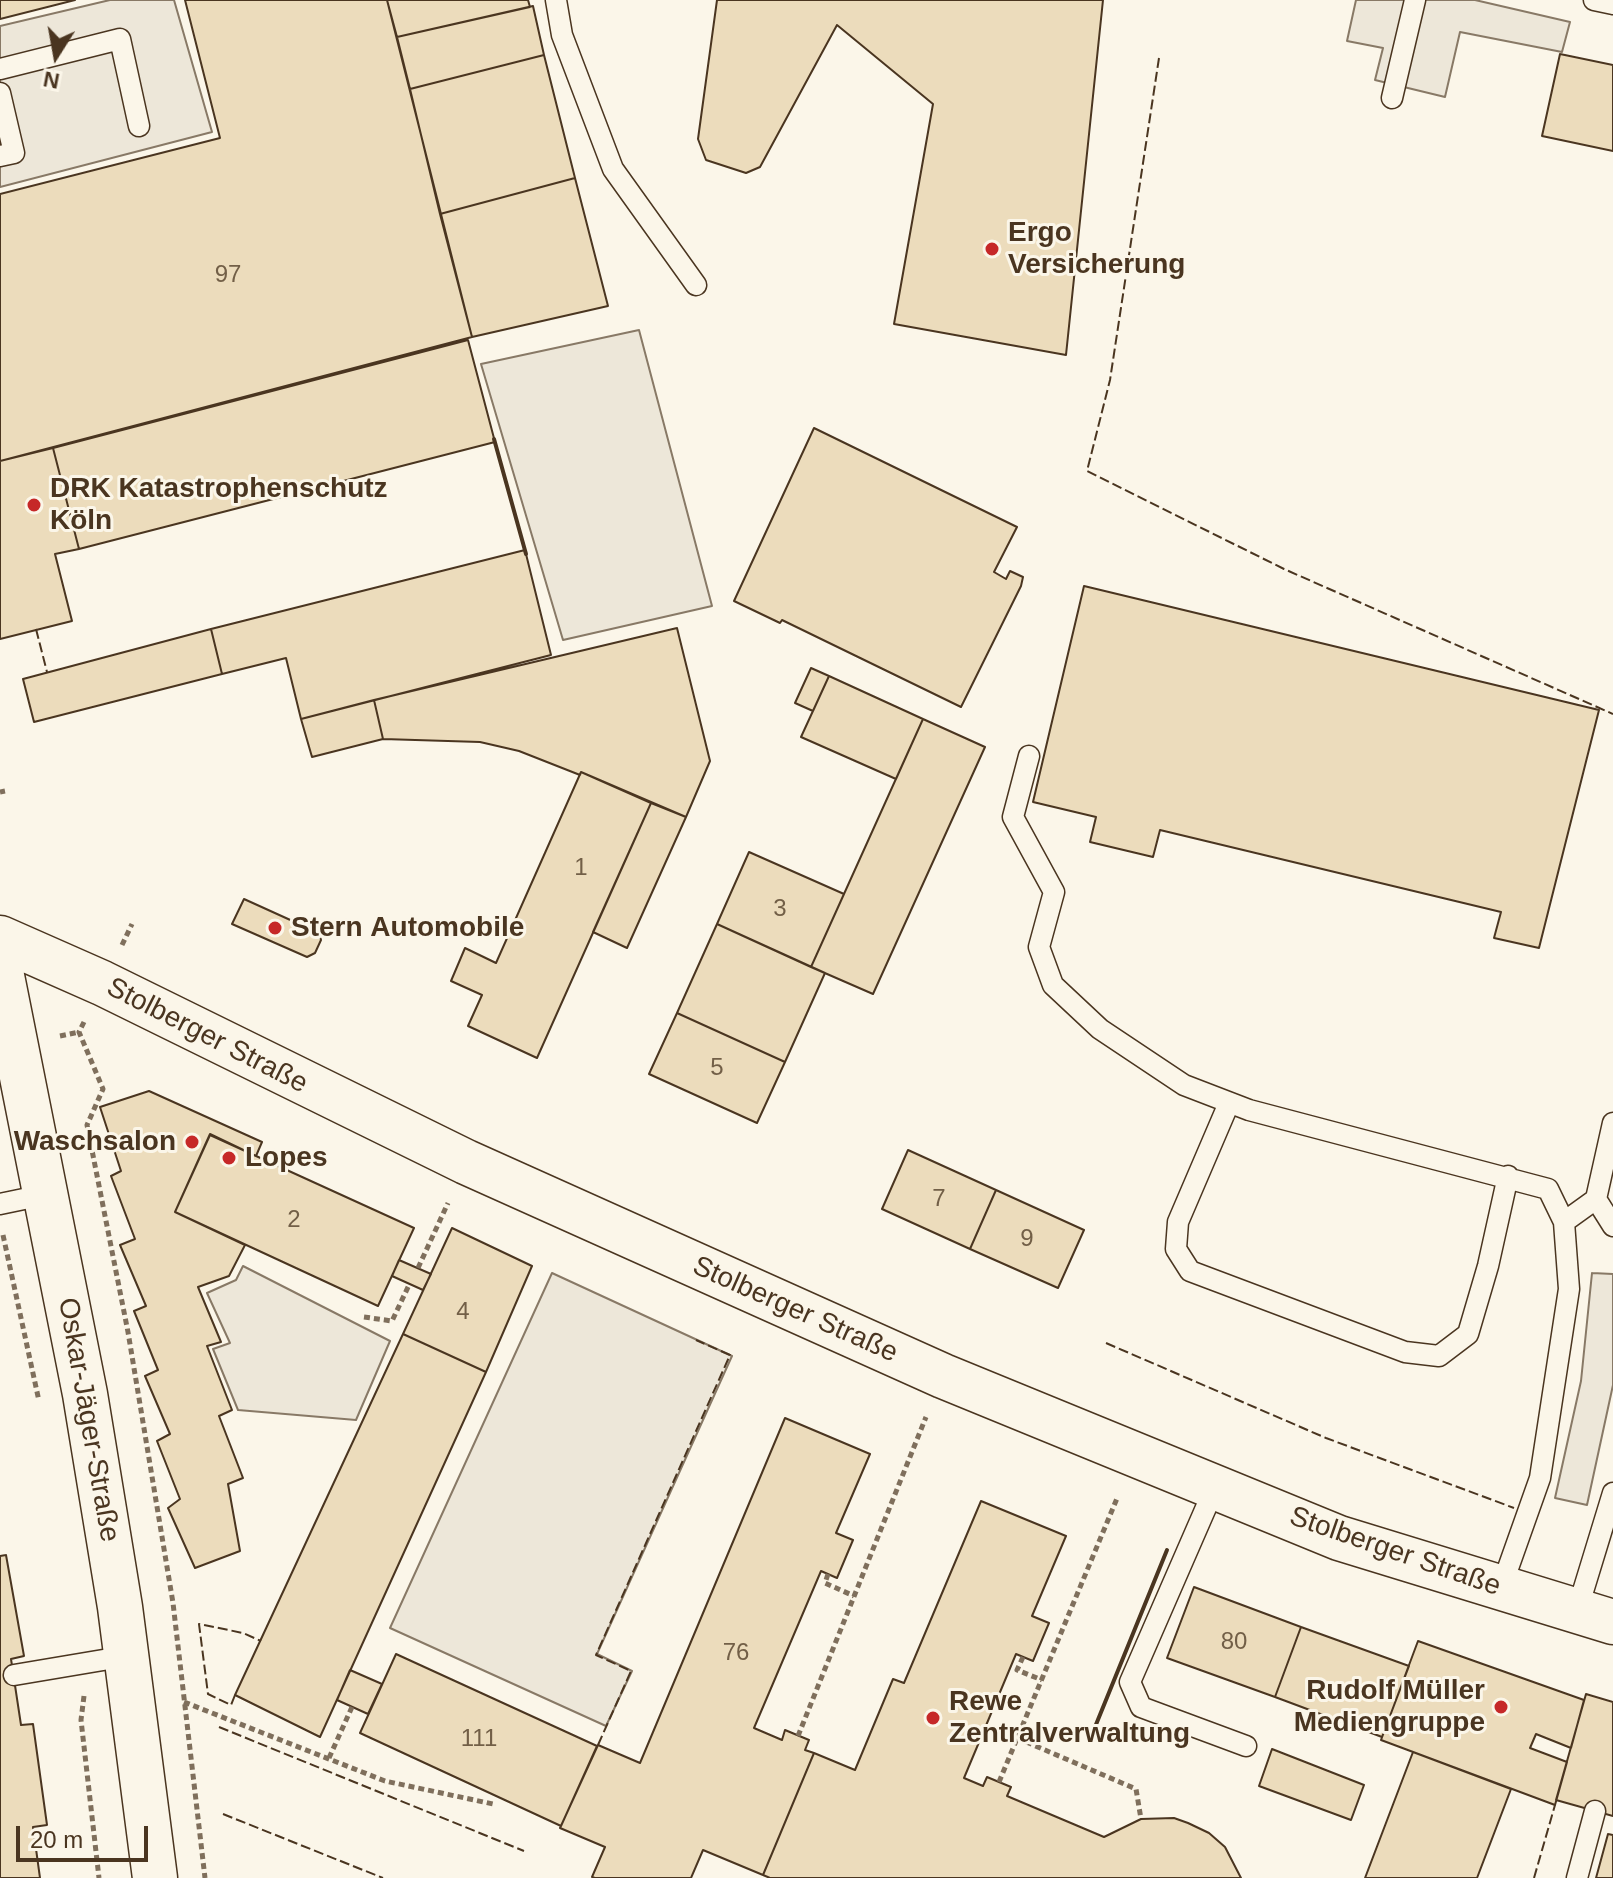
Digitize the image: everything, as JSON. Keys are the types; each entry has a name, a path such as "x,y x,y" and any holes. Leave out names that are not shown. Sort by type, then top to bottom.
{"street":[{"name":"Stolberger Straße","path":"0,938 102,983 466,1162 943,1376 1339,1538 1595,1617"},
{"name":"Oskar-Jäger-Straße","path":"0,966 48,1194 88,1409 107,1659 155,1878"}],"lane":[{"path":"556,0 562,35 613,169 696,285"},
{"path":"1392,98 1415,0"},
{"path":"1594,0 1613,4"},
{"path":"0,69 120,39 139,126"},
{"path":"0,93 14,153 0,156"},
{"path":"1029,756 1013,817 1054,892 1039,947 1053,985 1100,1029 1184,1085 1229,1103 1548,1189 1564,1222 1569,1289 1540,1478 1501,1588"},
{"path":"1229,1103 1178,1222 1176,1249 1190,1271 1405,1352 1439,1356 1468,1334 1488,1266 1508,1176"},
{"path":"1564,1222 1596,1199 1613,1123"},
{"path":"0,1204 48,1194"},
{"path":"1596,1199 1613,1226"},
{"path":"1215,1487 1130,1682 1141,1707 1246,1746"},
{"path":"1595,1617 1613,1493"},
{"path":"14,1675 107,1659"},
{"path":"1577,1878 1595,1811"}],"path":[{"path":"123,941 132,924"},
{"path":"55,1037 79,1032 103,1089 87,1125 128,1332 173,1603 205,1878"},
{"path":"418,1268 466,1162"},
{"path":"364,1317 392,1321 409,1285"},
{"path":"798,1736 943,1376"},
{"path":"999,1782 1134,1454"},
{"path":"828,1574 825,1583 854,1596"},
{"path":"1023,1657 1017,1670 1042,1680"},
{"path":"99,1878 81,1720 107,1659"},
{"path":"183,1702 385,1781 493,1804"},
{"path":"329,1758 352,1707"},
{"path":"1017,1738 1136,1789 1141,1819"}],"shaded area":[{"path":"110,0 174,0 212,132 0,187 0,26"},
{"path":"1356,0 1475,0 1570,22 1562,52 1460,32 1445,97 1375,80 1383,48 1347,41"},
{"path":"639,330 712,606 563,640 481,364"},
{"path":"243,1266 390,1341 356,1420 238,1410 213,1349 230,1343 207,1293 236,1280"},
{"path":"552,1273 732,1356 597,1654 632,1671 606,1726 390,1628"},
{"path":"1592,1273 1613,1274 1613,1385 1587,1505 1555,1498 1581,1381"}],"building":[{"path":"0,0 75,0 0,19"},
{"path":"185,0 387,0 472,337 0,461 0,194 220,138"},
{"path":"387,0 528,0 530,7 397,37"},
{"name":"Ergo Versicherung","path":"717,0 1103,0 1066,355 894,324 933,104 837,25 760,167 746,173 706,160 698,139"},
{"path":"533,6 544,55 410,89 397,37"},
{"path":"1560,54 1613,65 1613,151 1542,136"},
{"path":"544,55 575,178 440,214 410,89"},
{"path":"575,178 608,306 472,337 440,214"},
{"path":"468,340 495,442 79,549 53,448"},
{"path":"814,428 1017,527 994,572 1006,579 1010,571 1023,577 1021,586 961,707 782,620 780,623 734,601"},
{"name":"DRK Katastrophenschutz Köln","path":"53,448 79,549 55,554 72,621 0,639 0,461"},
{"path":"525,550 551,655 301,719 286,658 222,674 211,629"},
{"path":"1084,586 1599,710 1539,948 1494,938 1501,912 1160,830 1153,857 1090,842 1096,817 1033,802"},
{"path":"677,628 710,761 686,817 581,772 580,775 519,751 480,742 383,739 374,700"},
{"path":"211,629 222,674 34,722 23,679"},
{"path":"811,668 829,676 813,711 795,703"},
{"path":"829,676 923,719 896,779 801,737"},
{"path":"374,700 383,739 312,757 301,719"},
{"path":"923,719 985,747 873,994 811,967"},
{"path":"581,772 651,803 537,1058 468,1026 482,995 451,981 465,948 496,963"},
{"path":"651,803 686,817 627,948 593,932"},
{"path":"749,852 844,894 811,967 717,924"},
{"name":"Stern Automobile","path":"244,899 319,933 321,940 315,953 307,957 232,924"},
{"path":"717,924 825,973 785,1062 677,1013"},
{"path":"677,1013 785,1062 757,1123 649,1074"},
{"path":"149,1091 262,1142 256,1156 210,1134 175,1212 245,1245 229,1276 198,1287 221,1342 207,1346 232,1410 219,1416 243,1478 228,1484 240,1551 195,1568 168,1508 180,1499 157,1441 170,1434 145,1376 158,1370 134,1311 146,1306 120,1245 135,1239 111,1176 121,1171 100,1107"},
{"path":"210,1135 414,1228 378,1306 175,1212"},
{"path":"908,1150 996,1190 970,1249 882,1209"},
{"path":"996,1190 1084,1230 1058,1288 970,1249"},
{"path":"452,1228 532,1266 486,1372 403,1334"},
{"path":"399,1260 431,1274 423,1290 392,1276"},
{"path":"403,1334 486,1372 320,1737 235,1695"},
{"path":"785,1418 870,1454 836,1533 853,1540 837,1578 821,1571 754,1728 782,1740 785,1730 809,1740 805,1750 814,1753 763,1875 703,1850 691,1878 592,1877 605,1847 560,1828 598,1745 640,1763"},
{"name":"Rewe Zentralverwaltung","path":"981,1501 1066,1536 1032,1616 1049,1623 1033,1661 1016,1654 964,1778 983,1786 987,1777 1011,1787 1007,1796 1104,1837 1141,1819 1174,1818 1188,1823 1209,1833 1225,1847 1241,1878 770,1878 763,1875 814,1753 855,1770 893,1679 904,1683"},
{"path":"6,1555 24,1656 11,1659 21,1725 33,1724 47,1825 33,1827 40,1878 0,1878 0,1556"},
{"path":"1194,1587 1301,1627 1275,1697 1167,1658"},
{"path":"1301,1627 1409,1666 1382,1737 1275,1697"},
{"path":"1418,1641 1584,1700 1571,1748 1536,1734 1530,1748 1567,1762 1555,1805 1381,1740"},
{"path":"396,1654 597,1746 561,1826 360,1733"},
{"path":"350,1670 382,1684 368,1714 337,1700"},
{"path":"1586,1694 1613,1702 1613,1816 1556,1800"},
{"path":"1272,1749 1364,1785 1351,1820 1259,1786"},
{"path":"1413,1752 1511,1789 1477,1878 1365,1878"},
{"path":"1608,1834 1613,1835 1613,1878 1596,1878"}],"fence":[{"path":"1159,58 1110,380 1087,471 1284,569 1613,714"},
{"path":"36,629 47,672"},
{"path":"598,1745 631,1671 596,1655 730,1355 696,1340"},
{"path":"1106,1343 1326,1438 1514,1508"},
{"path":"235,1695 231,1705 208,1694 199,1624 243,1633 261,1641"},
{"path":"219,1727 524,1851"},
{"path":"1534,1878 1555,1805"},
{"path":"223,1814 383,1878"}],"wall":[{"path":"494,439 526,554"},
{"path":"1095,1727 1167,1550"}],"place":[{"name":"Ergo Versicherung","path":"992,249"},
{"name":"DRK Katastrophenschutz Köln","path":"34,505"},
{"name":"Stern Automobile","path":"275,928"},
{"name":"Waschsalon","path":"192,1142"},
{"name":"Lopes","path":"229,1158"},
{"name":"Rudolf Müller Mediengruppe","path":"1501,1707"},
{"name":"Rewe Zentralverwaltung","path":"933,1718"}]}
